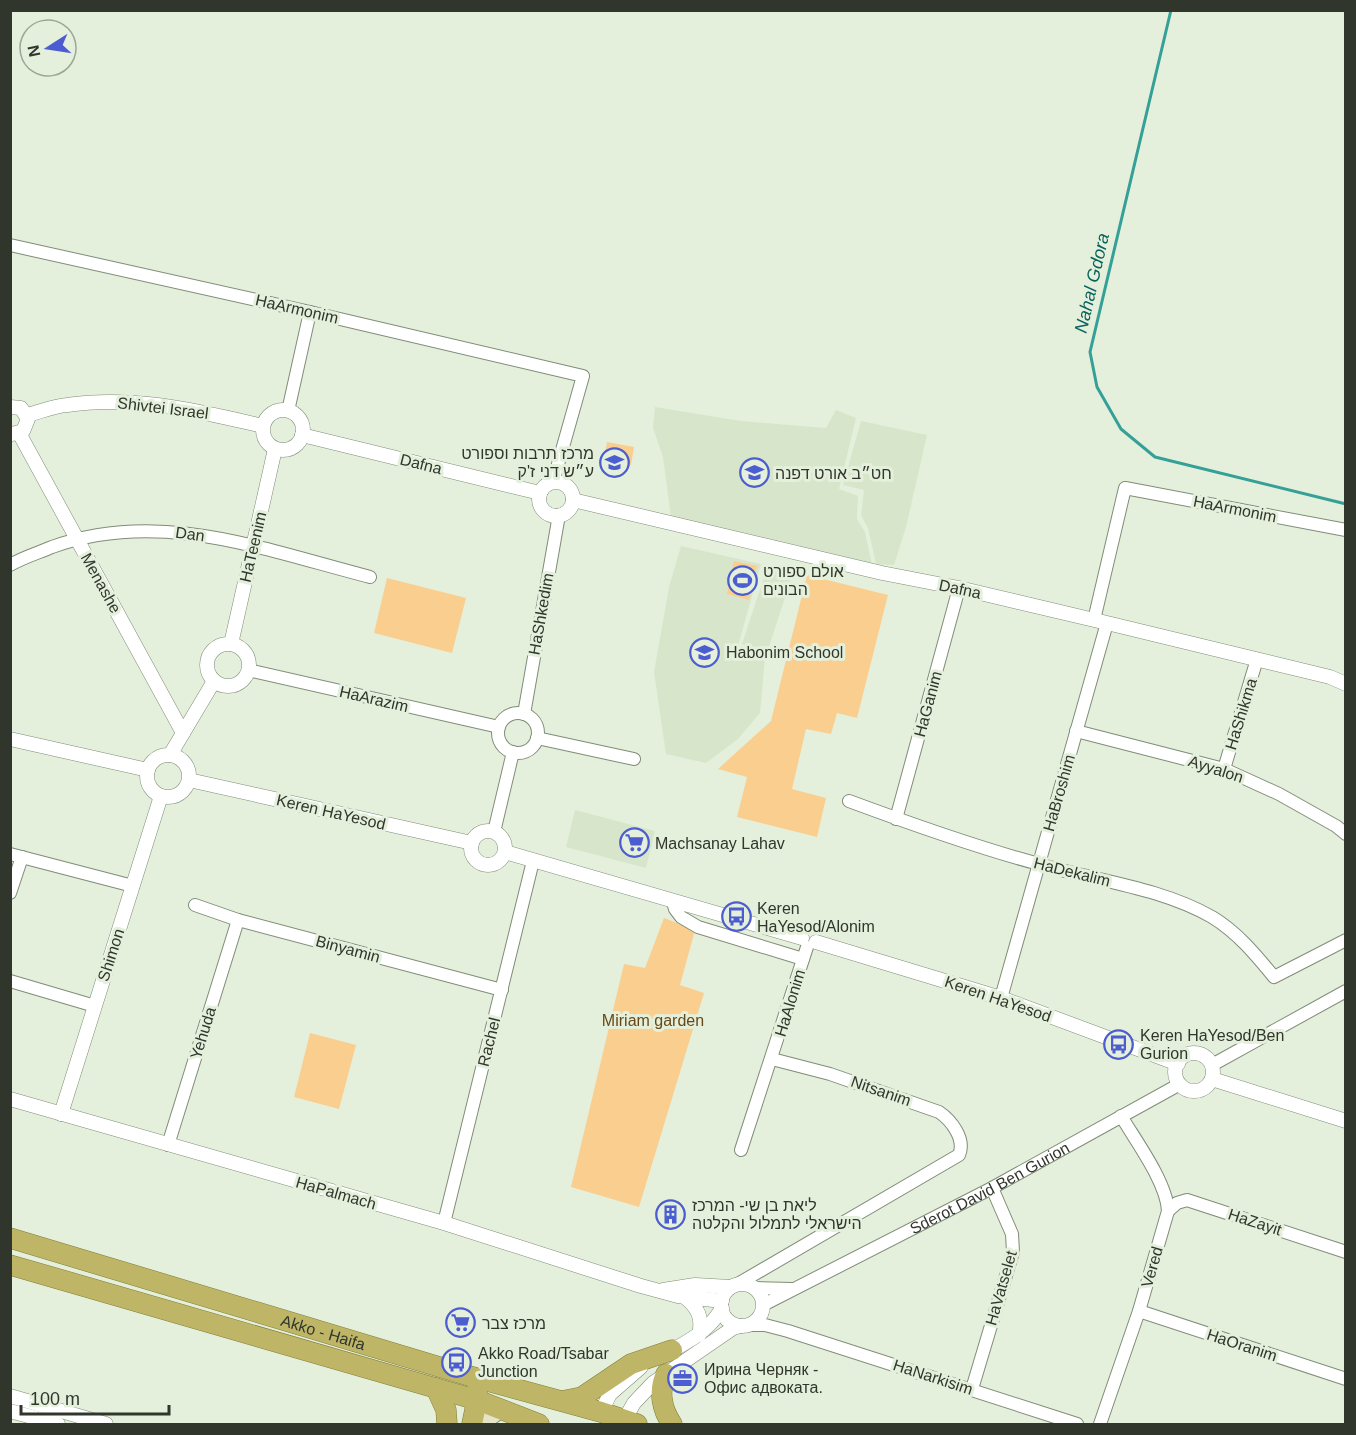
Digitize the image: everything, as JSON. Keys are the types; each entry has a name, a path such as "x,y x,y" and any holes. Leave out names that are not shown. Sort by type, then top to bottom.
{"highway":[{"name":"Akko - Haifa","path":"10,1238 560,1401 599,1418 628,1423"},
{"name":"Akko - Haifa","path":"10,1265 477,1400 539,1425"},
{"path":"560,1401 582,1397 631,1364 672,1350"},
{"path":"666,1374 662,1381 661,1392 665,1412 672,1425"},
{"path":"472,1425 478,1392 473,1377"},
{"path":"436,1388 446,1410 447,1425"}],"main road":[{"path":"481,1425 501,1409"}],"street":[{"name":"HaArmonim","path":"10,245 583,376 553,482"},
{"path":"288,411 310,312"},
{"name":"Shivtei Israel","path":"27,415 65,405 117,401 171,406 263,426"},
{"path":"10,407 21,408 27,415 26,428 15,433"},
{"path":"275,411 288,411 294,413 301,423 302,435 299,441 288,449 275,449 266,442 263,426 269,415 275,411"},
{"name":"Menashe","path":"15,433 76,538 183,733"},
{"name":"Dafna","path":"302,435 540,493"},
{"name":"HaTeenim","path":"231,644 275,449"},
{"path":"553,482 567,486 571,490 573,500 568,510 559,515 548,513 543,509 539,498 547,484 553,482"},
{"name":"HaArmonim","path":"1125,488 1346,530"},
{"name":"HaBroshim","path":"1001,998 1076,731 1125,488"},
{"name":"Dafna","path":"573,500 882,573 959,588 1100,621 1330,677 1346,684"},
{"name":"HaShkedim","path":"524,714 559,515"},
{"name":"Dan","path":"10,565 76,538 123,531 171,531 207,536 370,577"},
{"name":"HaGanim","path":"896,819 959,588"},
{"path":"231,644 243,651 249,663 248,670 241,682 235,685 228,686 214,681 207,670 209,656 218,646 231,644"},
{"name":"HaShikma","path":"1224,769 1257,659"},
{"name":"HaArazim","path":"248,670 499,727"},
{"path":"170,755 214,681"},
{"path":"510,714 524,714 536,724 537,738 532,747 526,751 513,752 504,747 500,741 499,727 510,714"},
{"name":"Ayyalon","path":"1076,731 1224,769 1279,794 1346,834"},
{"path":"537,738 634,759"},
{"path":"10,739 148,770"},
{"path":"494,832 513,752"},
{"path":"170,755 183,760 189,773 189,780 182,793 176,796 161,796 151,789 148,783 148,770 156,758 170,755"},
{"name":"Keren HaYesod","path":"189,780 472,843"},
{"name":"Shimon","path":"61,1114 161,796"},
{"name":"HaDekalim","path":"849,801 896,819 1039,864 1138,888 1173,900 1213,918 1244,942 1274,977 1346,940"},
{"path":"488,831 494,832 504,842 505,852 494,864 479,862 472,854 472,843 478,835 488,831"},
{"name":"Keren HaYesod","path":"505,852 673,902 807,946 1001,998 1178,1064"},
{"path":"10,893 16,855 133,886"},
{"name":"Rachel","path":"444,1223 533,861"},
{"path":"673,902 681,917 698,927 807,946"},
{"name":"Binyamin","path":"195,905 238,921 502,990"},
{"name":"Yehuda","path":"168,1145 238,921"},
{"name":"HaAlonim","path":"741,1150 807,946"},
{"path":"10,981 95,1006"},
{"path":"1212,1072 1208,1060 1197,1054 1186,1056 1178,1064 1176,1072 1180,1084 1189,1090 1205,1088 1212,1072 1346,991"},
{"name":"Nitsanim","path":"733,1286 959,1155 961,1147 958,1135 946,1117 939,1112 830,1074 772,1059"},
{"path":"1212,1072 1346,1121"},
{"name":"Sderot David Ben Gurion","path":"763,1308 992,1188 1180,1084"},
{"name":"HaPalmach","path":"10,1099 444,1223 641,1286 722,1305"},
{"name":"Vered","path":"1100,1425 1139,1311 1168,1211 1161,1182 1121,1116"},
{"name":"HaVatselet","path":"972,1389 1014,1244 1008,1222 992,1188"},
{"name":"HaZayit","path":"1168,1211 1177,1203 1187,1200 1346,1252"},
{"path":"599,1418 605,1401 637,1370 699,1335 714,1321 726,1291 742,1284 755,1288 762,1298 763,1308 760,1317 733,1328 666,1374 640,1395 628,1423"},
{"name":"HaPalmach","path":"661,1291 695,1285 733,1286"},
{"name":"Sderot David Ben Gurion","path":"755,1288 796,1289"},
{"path":"686,1298 697,1308 700,1316 699,1335"},
{"path":"722,1305 731,1323 745,1325"},
{"name":"HaNarkisim","path":"763,1308 769,1318 788,1331"},
{"name":"HaOranim","path":"1139,1311 1346,1379"},
{"name":"HaNarkisim","path":"745,1325 765,1324 972,1389 1077,1425"},
{"path":"10,1396 75,1420 106,1425"},
{"path":"10,1411 58,1425"}],"shaded area":[{"name":"חט״ב אורט דפנה","path":"655,407 741,421 826,428 836,410 856,418 839,489 858,496 857,519 865,532 872,564 671,517 663,457 653,428"},
{"path":"861,421 927,435 906,527 894,565 876,564 868,528 861,515 864,490 843,485"},
{"name":"Habonim School","path":"681,546 761,564 738,646 765,657 760,713 738,739 706,763 666,754 654,672 669,587"},
{"path":"768,565 793,573 767,653 742,644"},
{"path":"575,810 655,831 646,868 566,847"}],"green space":[{"path":"607,442 634,447 631,465 604,459"},
{"name":"אולם ספורט הבונים","path":"734,561 757,566 749,600 727,594"},
{"path":"807,575 888,595 857,718 837,713 831,734 806,729 792,789 826,798 817,837 737,817 747,777 718,769 771,721"},
{"path":"387,578 466,598 452,653 374,633"},
{"name":"Miriam garden","path":"664,918 695,930 680,985 704,993 639,1207 571,1187 624,964 645,968"},
{"path":"310,1033 356,1045 339,1109 294,1097"}],"waterway":[{"name":"Nahal Gdora","path":"1171,10 1090,352 1097,387 1121,429 1155,457 1346,504"}],"place":[{"name":"מרכז תרבות וספורט ע״ש דני ז'ק","path":"615,462"},
{"name":"חט״ב אורט דפנה","path":"754,473"},
{"name":"אולם ספורט הבונים","path":"742,580"},
{"name":"Habonim School","path":"705,652"},
{"name":"Machsanay Lahav","path":"634,843"},
{"name":"Keren HaYesod/Alonim","path":"736,917"},
{"name":"Keren HaYesod/Ben Gurion","path":"1119,1044"},
{"name":"ליאת בן שי- המרכז הישראלי לתמלול והקלטה","path":"671,1214"},
{"name":"מרכז צבר","path":"461,1323"},
{"name":"Akko Road/Tsabar Junction","path":"457,1362"},
{"name":"Ирина Черняк - Офис адвоката.","path":"683,1378"}]}
